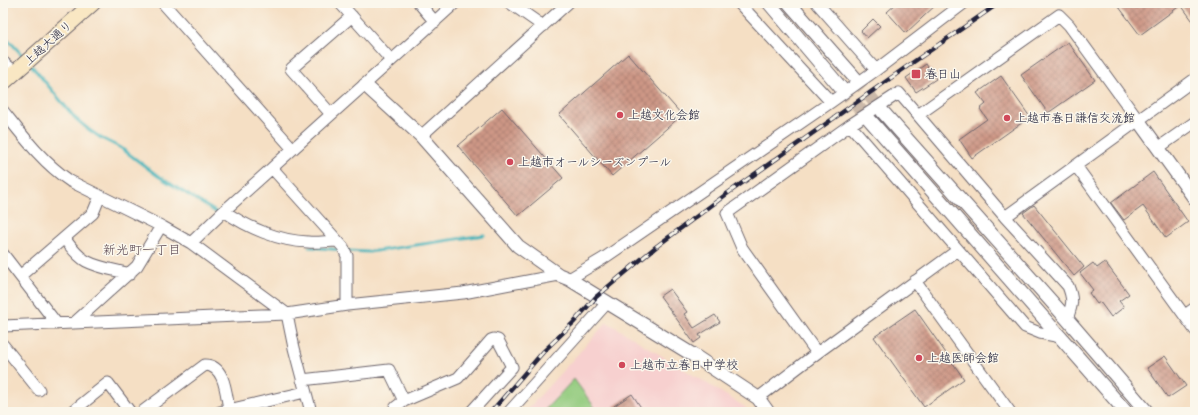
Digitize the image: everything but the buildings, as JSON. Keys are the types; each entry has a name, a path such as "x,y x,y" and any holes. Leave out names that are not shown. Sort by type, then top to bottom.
{"main road":[{"name":"上越大通り","path":"3,83 93,3"}],"street":[{"path":"163,3 293,149"},
{"path":"340,3 391,60"},
{"path":"418,3 435,22"},
{"path":"191,243 331,114 366,85 391,60 456,3"},
{"path":"510,3 543,26"},
{"path":"421,136 568,3"},
{"path":"739,3 831,102"},
{"path":"769,3 842,88"},
{"path":"789,3 855,78"},
{"path":"816,3 876,70"},
{"path":"3,326 287,314 463,293 564,277 604,258 831,102 876,70 964,3"},
{"path":"918,115 1059,15 1069,25 1194,197"},
{"path":"331,114 291,69 352,16"},
{"path":"3,62 16,72"},
{"path":"1006,217 1195,79"},
{"path":"366,85 421,136 518,246 564,277 693,356 758,398 768,412"},
{"path":"817,353 742,248 727,213 850,125 899,93 1068,286 1072,296 1072,306 1067,319"},
{"path":"3,111 27,141 52,167 70,181 161,226 191,243 287,314 304,392 311,412"},
{"path":"882,111 1067,319 1147,412"},
{"path":"869,118 1126,412"},
{"path":"1158,148 1195,122"},
{"path":"850,125 1025,327 1040,334 1061,337"},
{"path":"1076,166 1195,330"},
{"path":"272,168 337,241 347,256 347,306"},
{"path":"20,276 93,214 100,196"},
{"path":"224,212 237,221 280,238 308,242 337,241"},
{"path":"74,323 130,274 137,266 161,226"},
{"path":"64,238 85,260 98,266 130,274"},
{"path":"758,398 958,250"},
{"path":"3,254 57,324"},
{"path":"915,281 1010,412"},
{"path":"508,412 607,303"},
{"path":"1184,316 1195,308"},
{"path":"392,412 404,401 458,378 491,340 498,340 512,366 471,412"},
{"path":"3,345 39,390"},
{"path":"142,412 205,365 210,365 216,368 223,378 225,410 304,392"},
{"path":"302,380 389,370 404,401"},
{"path":"72,412 108,383 130,412"}],"shaded area":[{"name":"上越市立春日中学校","path":"607,322 745,407 748,412 525,412"}],"green space":[{"path":"574,379 598,412 543,412"}],"waterway":[{"path":"3,34 24,57"},
{"path":"31,65 75,118 88,129 101,138 121,148 158,176 219,214"},
{"path":"347,251 369,252 484,235"},
{"path":"309,247 342,250"}],"tunnel":[{"path":"855,78 882,111"},
{"path":"841,88 869,119"}],"railway":[{"path":"491,412 544,351 573,323 596,297 657,246 728,193 999,3"}],"place":[{"name":"春日山","path":"916,74"},
{"name":"上越文化会館","path":"620,115"},
{"name":"上越市春日謙信交流館","path":"1007,118"},
{"name":"上越市オールシーズンプール","path":"510,162"},
{"name":"上越医師会館","path":"919,358"},
{"name":"上越市立春日中学校","path":"622,365"}],"district":[{"name":"新光町一丁目","path":"142,249"}]}
